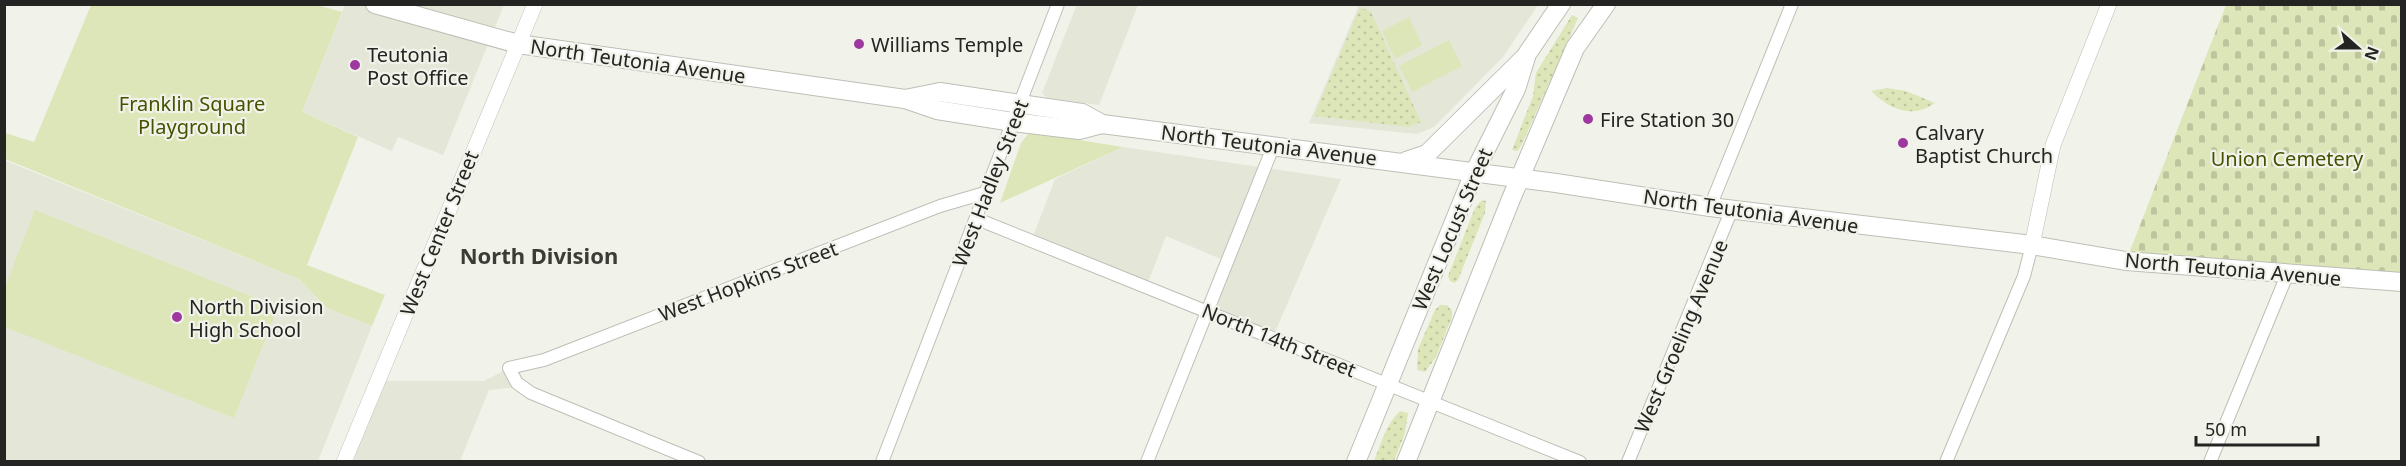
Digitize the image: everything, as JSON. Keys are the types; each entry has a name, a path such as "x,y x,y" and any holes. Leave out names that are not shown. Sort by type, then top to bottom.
{"main road":[{"name":"North Teutonia Avenue","path":"375,4 518,44 905,99 937,110 1013,122 1079,130 1102,124"},
{"name":"West Locust Street","path":"1356,462 1474,173 1515,89 1527,54 1561,4"},
{"path":"1406,462 1519,178 1575,48 1606,4"},
{"path":"1402,162 1427,154 1527,54"},
{"name":"North Teutonia Avenue","path":"905,99 940,92 1082,114 1102,124 1402,162 1732,210 2032,245 2126,261 2402,282"}],"street":[{"name":"West Center Street","path":"344,462 535,4"},
{"name":"West Hadley Street","path":"882,462 988,192 1058,4"},
{"path":"1575,48 1593,4"},
{"name":"West Groeling Avenue","path":"1710,207 1792,4"},
{"path":"1946,462 2024,276 2053,145 2109,4"},
{"path":"1147,462 1273,147"},
{"name":"West Hopkins Street","path":"699,462 525,390 517,383 509,368 544,360 940,206 988,192"},
{"name":"West Groeling Avenue","path":"1628,462 1732,210"},
{"name":"North 14th Street","path":"977,219 1580,462"},
{"path":"2210,462 2287,275"}],"shaded area":[{"path":"1077,4 1138,5 1099,105 1047,98 1042,93"},
{"path":"345,5 504,5 443,155 398,137 392,151 302,112"},
{"path":"1359,5 1538,5 1503,57 1434,127 1417,134 1309,123"},
{"path":"1123,147 1341,179 1273,337 1209,311 1228,262 1166,236 1146,288 1032,239 1055,179"},
{"name":"North Division High School","path":"4,160 299,279 327,308 372,326 318,461 5,461"},
{"path":"509,368 521,387 489,390 460,461 344,462 378,381 484,381"}],"green space":[{"name":"Franklin Square Playground","path":"91,5 317,5 342,12 302,112 358,137 307,265 385,295 372,326 327,308 299,279 5,159 5,133 34,142"},
{"name":"Union Cemetery","path":"2226,5 2401,5 2401,282 2126,261"},
{"path":"1360,7 1371,12 1421,122 1409,127 1314,116"},
{"path":"1572,15 1578,18 1523,142 1518,151 1512,150 1533,96 1536,73"},
{"path":"1409,17 1422,45 1395,59 1382,31"},
{"path":"1449,40 1462,66 1412,92 1399,66"},
{"path":"1887,88 1906,91 1935,103 1918,111 1902,110 1886,103 1871,91"},
{"path":"1028,134 1123,147 1000,203 1021,143"},
{"path":"1482,200 1486,201 1485,213 1458,280 1454,283 1448,276 1475,208"},
{"path":"35,210 278,307 234,418 5,327 5,287"},
{"path":"1440,305 1447,305 1452,311 1452,317 1436,357 1425,372 1417,370 1418,349 1435,310"},
{"path":"1400,411 1408,413 1405,433 1394,461 1374,461 1387,428"}],"place":[{"name":"Williams Temple","path":"859,44"},
{"name":"Teutonia Post Office","path":"355,65"},
{"name":"Fire Station 30","path":"1588,119"},
{"name":"Calvary Baptist Church","path":"1903,143"},
{"name":"North Division High School","path":"177,317"}],"district":[{"name":"North Division","path":"539,255"}]}
